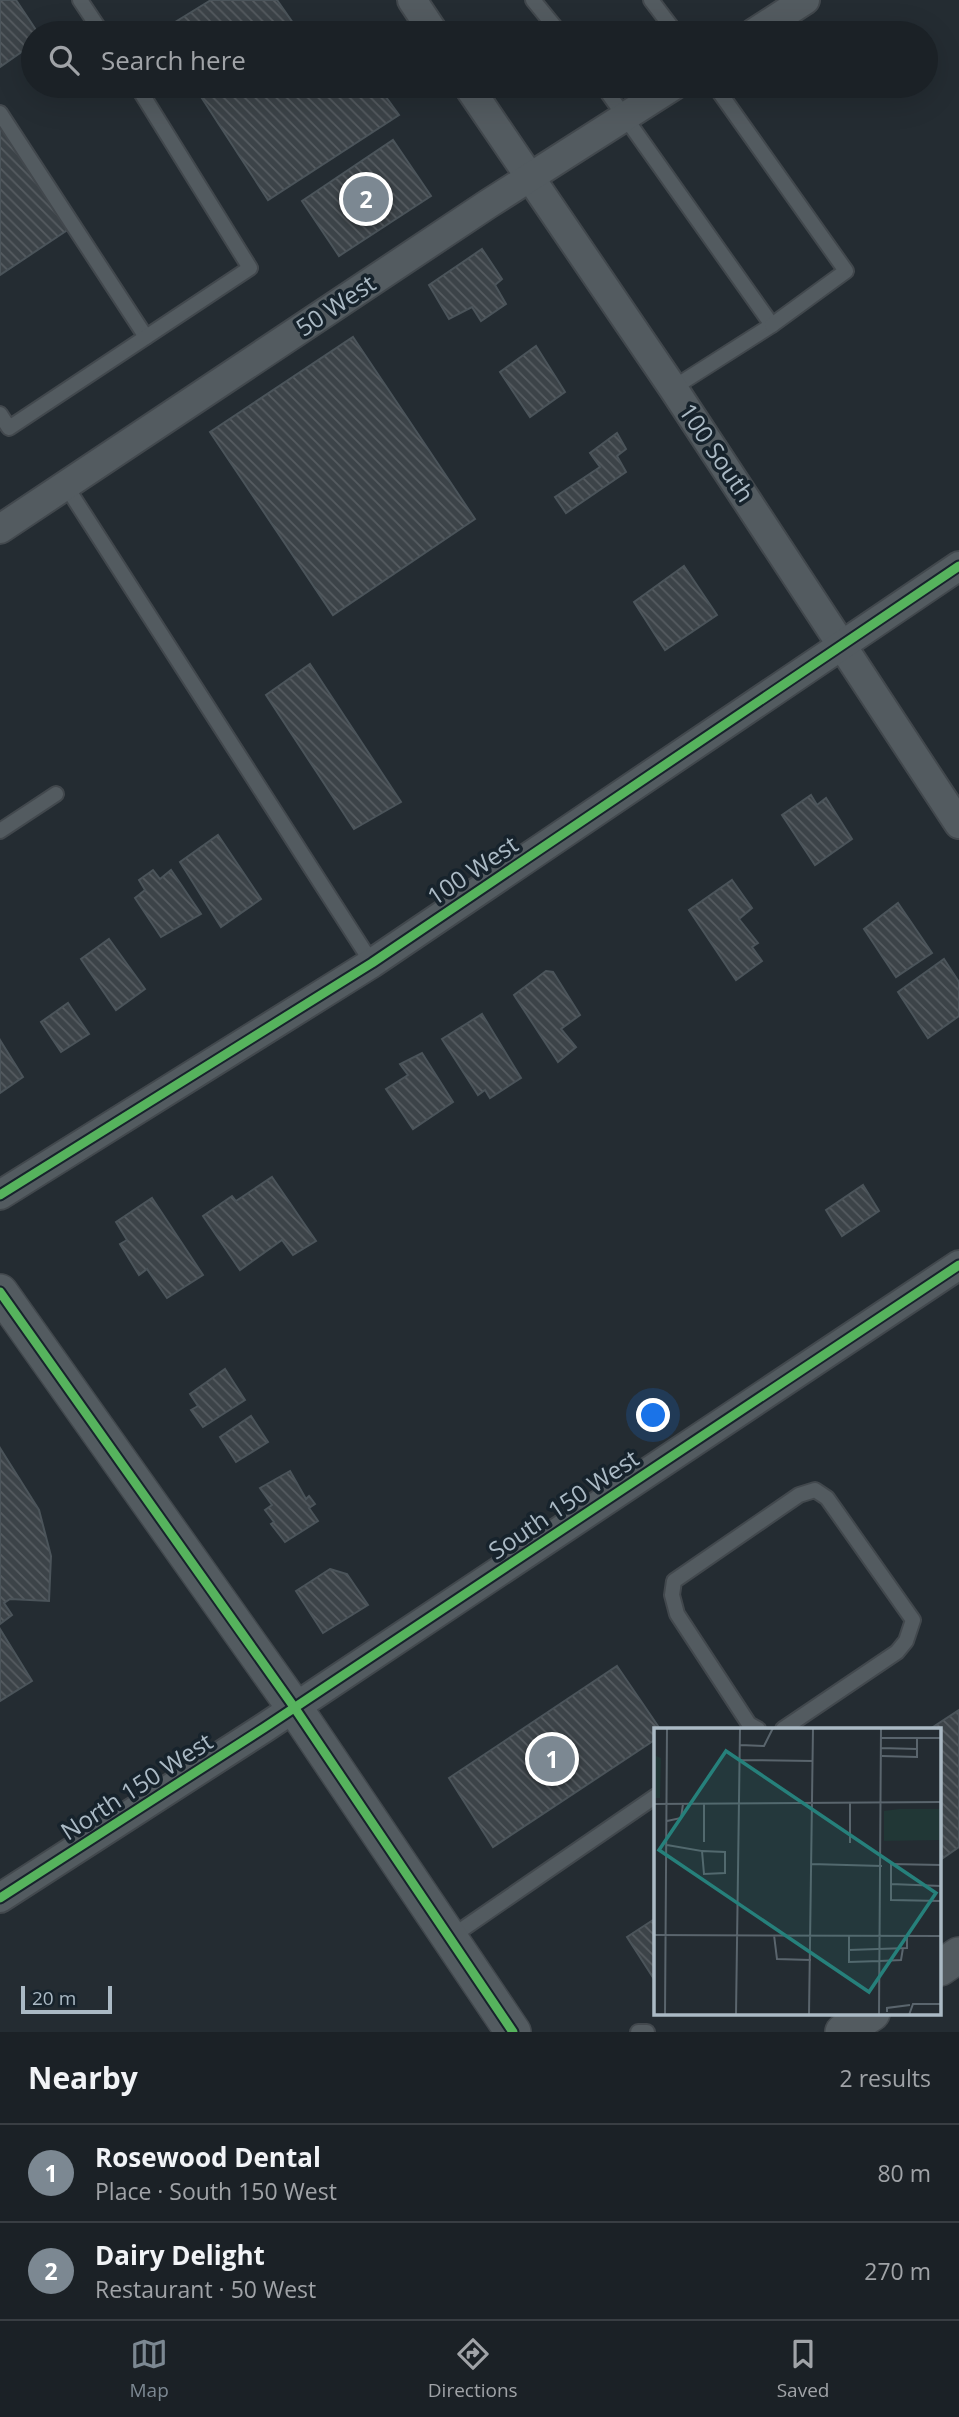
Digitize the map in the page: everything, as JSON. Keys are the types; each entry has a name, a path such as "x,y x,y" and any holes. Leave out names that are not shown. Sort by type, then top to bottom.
{"street":[{"path":"773,21 805,0"},
{"path":"417,2 427,21"},
{"name":"100 South","path":"476,98 673,388 959,824"},
{"name":"50 West","path":"0,529 655,98"},
{"name":"100 West","path":"0,1195 372,963 959,566"},
{"name":"South 150 West","path":"294,1707 959,1265"},
{"path":"0,1292 294,1707 513,2032"},
{"name":"North 150 West","path":"0,1898 294,1707"},
{"path":"942,1967 959,1955"},
{"path":"843,2032 870,2014"}],"lane":[{"path":"80,0 94,21"},
{"path":"533,0 550,21"},
{"path":"651,0 667,21"},
{"path":"0,414 9,428 250,268 144,98"},
{"path":"613,98 772,325"},
{"path":"673,388 772,325 846,271 723,98"},
{"path":"0,113 146,337"},
{"path":"65,486 372,963"},
{"path":"0,831 56,793"},
{"path":"756,1728 749,1724 677,1614 671,1595 674,1581 799,1495 815,1490 827,1498 912,1620 906,1641 897,1652 784,1728"},
{"path":"451,1937 654,1797"},
{"path":"638,2032 647,2032"}],"building":[{"path":"0,0 16,0 30,21 21,21 21,52 0,67"},
{"path":"211,0 277,0 292,21 177,21"},
{"path":"202,98 387,98 399,115 268,200"},
{"path":"0,125 69,229 0,275"},
{"path":"393,140 431,196 339,256 302,201"},
{"path":"482,249 502,279 495,285 506,304 481,321 472,307 449,319 429,285"},
{"path":"353,337 475,519 333,615 210,432"},
{"path":"536,346 565,392 530,417 500,372"},
{"path":"617,433 626,449 617,456 626,472 566,513 555,497 600,467 590,453"},
{"path":"684,566 717,615 665,650 634,602"},
{"path":"310,664 401,802 354,829 266,695"},
{"path":"811,795 817,805 826,798 852,839 815,865 782,815"},
{"path":"218,835 261,899 221,927 180,862"},
{"path":"153,870 160,879 171,870 201,914 161,937 135,898 145,890 139,880"},
{"path":"732,880 752,908 739,919 758,943 752,947 762,961 736,980 689,910"},
{"path":"898,903 932,953 896,977 864,929"},
{"path":"109,939 145,989 116,1010 81,959"},
{"path":"944,959 959,982 959,1016 928,1038 898,992"},
{"path":"546,971 553,972 580,1015 561,1029 576,1047 558,1062 514,995"},
{"path":"68,1003 89,1034 61,1052 41,1022"},
{"path":"482,1014 521,1078 490,1098 485,1090 478,1095 442,1039"},
{"path":"0,1040 23,1077 0,1093"},
{"path":"422,1053 453,1102 413,1129 386,1089 408,1075 400,1064"},
{"path":"272,1177 316,1241 293,1255 282,1240 240,1270 203,1216 232,1196 236,1201"},
{"path":"863,1185 879,1211 842,1236 826,1210"},
{"path":"152,1198 203,1275 167,1298 147,1269 139,1275 120,1244 127,1240 116,1222"},
{"path":"225,1369 245,1400 203,1427 191,1410 198,1406 190,1394"},
{"path":"251,1416 268,1442 236,1462 220,1437"},
{"path":"0,1448 39,1510 51,1556 49,1601 10,1599 4,1603 12,1615 0,1624"},
{"path":"290,1471 306,1499 309,1496 315,1504 309,1508 318,1521 285,1542 271,1524 274,1522 265,1510 272,1505 260,1488"},
{"path":"330,1569 347,1574 368,1605 323,1633 296,1591"},
{"path":"0,1629 32,1681 0,1701"},
{"path":"617,1666 659,1728 654,1728 654,1740 493,1847 449,1778"},
{"path":"959,1710 959,1847 942,1859 942,1728 932,1728"},
{"path":"654,1919 654,1979 627,1937"}],"cycle path":[{"path":"0,1195 372,963 959,566"},
{"path":"0,1898 264,1728 959,1265"},
{"path":"0,1292 294,1707 513,2032"}],"place":[{"name":"Dairy Delight","path":"366,199"},
{"name":"Rosewood Dental","path":"552,1759"}]}
